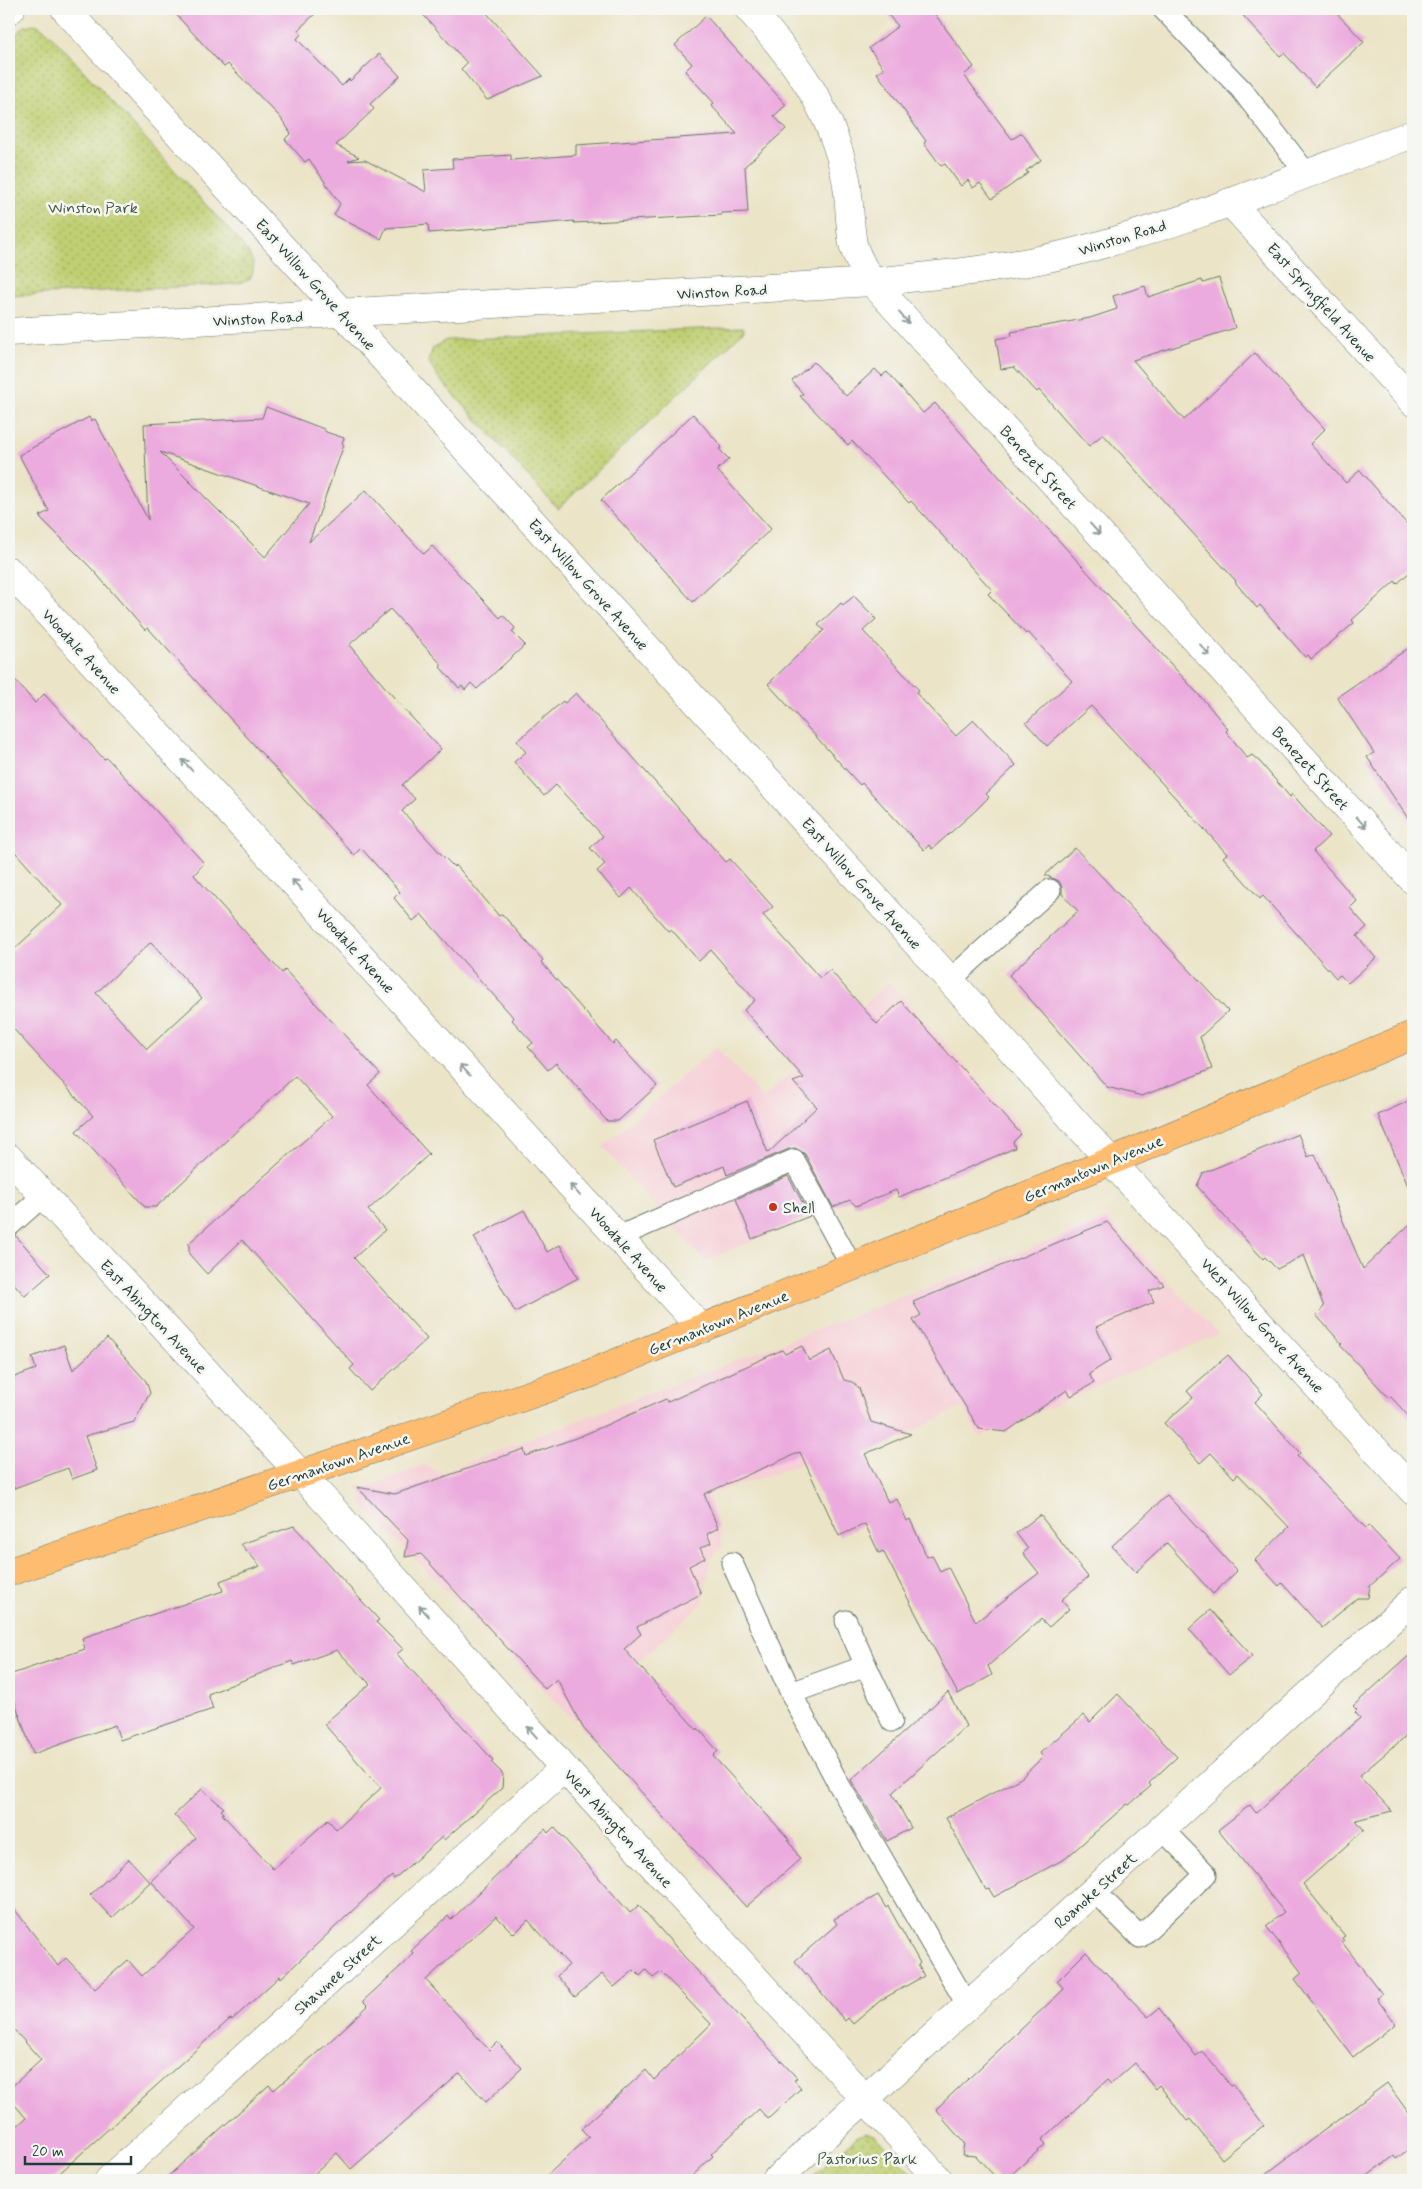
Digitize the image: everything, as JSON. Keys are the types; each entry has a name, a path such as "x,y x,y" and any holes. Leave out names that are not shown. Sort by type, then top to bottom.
{"main road":[{"name":"Germantown Avenue","path":"9,1572 590,1374 702,1330 1413,1035"}],"street":[{"name":"East Willow Grove Avenue","path":"65,9 950,980 1111,1160"},
{"name":"Benezet Street","path":"749,9 795,63 814,92 829,122 839,150 846,181 854,245 861,265 872,282 1413,880"},
{"name":"Winston Road","path":"9,332 872,282 1012,265 1072,253 1122,239 1230,202 1413,134"},
{"name":"East Springfield Avenue","path":"1230,202 1413,402"},
{"name":"Woodale Avenue","path":"9,571 702,1330"},
{"name":"East Abington Avenue","path":"9,1158 300,1474"},
{"name":"West Willow Grove Avenue","path":"1111,1160 1413,1491"},
{"name":"West Abington Avenue","path":"300,1474 564,1768 939,2180"},
{"name":"Roanoke Street","path":"776,2180 1413,1600"},
{"name":"Shawnee Street","path":"109,2180 564,1768"}],"lane":[{"path":"1162,9 1241,89 1306,173"},
{"path":"950,980 1050,890"},
{"path":"618,1237 794,1160 852,1267"},
{"path":"9,1226 43,1196"},
{"path":"732,1563 792,1693 838,1783 968,2006"},
{"path":"846,1621 892,1721"},
{"path":"792,1693 866,1666"},
{"path":"1094,1890 1140,1937 1206,1874 1162,1829"}],"shaded area":[{"path":"889,982 1022,1128 705,1261 603,1147 716,1047 763,1099"},
{"path":"1107,1219 1218,1334 980,1437 962,1407 844,1464 819,1458 709,1495 723,1545 710,1559 703,1603 573,1720 363,1506 361,1500 366,1488 424,1465 441,1473"}],"green space":[{"name":"Winston Park","path":"36,24 48,32 240,242 252,260 253,270 249,280 236,284 9,296 9,40 25,26"},
{"path":"744,327 744,331 558,509 437,376 428,361 433,348 446,340"},
{"name":"Pastorius Park","path":"866,2133 875,2135 917,2180 809,2180 856,2137"}],"building":[{"path":"171,9 320,9 298,30 301,34 297,39 342,86 379,54 400,76 370,104 374,109 336,145 359,157 348,161 365,160 426,192 424,170 453,168 452,159 511,155 511,160 576,155 576,145 737,134 711,105 714,103 685,71 692,64 675,45 706,16 786,105 774,116 786,129 745,166 748,212 574,223 574,221 429,233 428,224 386,228 381,239 334,215 340,204 309,159 305,162 285,139 291,133 280,117 228,64 224,67"},
{"path":"418,9 483,9 543,76 487,100 461,69 467,63"},
{"path":"883,9 931,9 974,67 964,75 1012,139 1022,133 1041,160 1026,171 1028,173 992,199 980,183 973,188 968,180 961,186 945,164 941,166 924,143 926,141 877,73 884,69 869,48 898,26"},
{"path":"1237,9 1333,9 1364,42 1315,87 1284,53 1280,56"},
{"path":"1219,278 1235,328 1133,360 1184,420 1255,353 1325,429 1310,444 1346,483 1360,470 1413,531 1413,569 1397,584 1395,581 1352,620 1354,623 1311,659 1308,655 1305,657 1260,605 1257,608 1236,581 1103,434 1089,446 1039,390 1037,392 1014,367 1001,369 996,339 1012,336 1011,332 1090,318 1117,309 1113,296 1145,286 1148,297 1202,280 1203,283"},
{"path":"814,362 846,396 875,369 882,376 887,372 923,413 935,403 1016,496 1208,705 1228,729 1226,731 1247,758 1252,755 1260,762 1290,797 1292,794 1329,836 1313,851 1357,901 1350,908 1367,927 1357,936 1376,958 1348,983 1340,975 1336,978 1263,896 1260,899 1223,857 1227,854 1091,706 1047,746 1026,723 1072,681 1028,632 1026,634 988,594 992,590 911,501 909,503 852,441 848,445 800,396 803,394 792,381"},
{"path":"266,407 344,438 342,443 344,445 309,542 366,490 424,554 432,546 500,618 503,615 515,628 512,632 525,645 477,689 471,683 465,690 462,686 459,688 440,667 442,665 390,609 349,645 441,749 402,785 415,799 402,811 454,867 456,865 499,916 502,914 543,960 541,962 613,1044 616,1041 657,1086 618,1121 607,1121 556,1063 548,1070 528,1047 533,1043 512,1020 514,1018 421,914 413,921 394,898 400,892 361,848 354,855 148,628 145,630 92,569 39,516 49,511 19,455 89,417 91,421 95,419 148,520 144,424 262,418","holes":["160,452 309,504 265,557"]},
{"path":"693,414 722,447 719,449 729,459 717,470 771,529 693,602 601,500"},
{"path":"854,596 876,619 863,631 919,690 916,693 956,736 974,720 1016,765 986,794 989,797 975,811 932,849 929,845 924,850 862,783 860,785 768,684 824,630 818,625 841,603 843,605"},
{"path":"1413,645 1413,826 1367,757 1374,753 1337,697"},
{"path":"9,673 35,703 44,694 104,759 107,758 204,863 194,875 282,973 285,970 380,1074 368,1085 429,1154 368,1210 385,1230 354,1258 427,1339 370,1391 350,1369 354,1365 242,1240 207,1274 189,1254 189,1243 332,1116 295,1076 156,1207 145,1207 76,1131 93,1116 9,1024 9,954 62,905 9,845","holes":["151,942 202,998 147,1049 96,993"]},
{"path":"576,693 726,862 730,859 773,907 763,915 820,978 830,970 877,1024 901,1001 1021,1134 1013,1142 1015,1148 899,1197 896,1190 856,1206 850,1200 833,1207 805,1154 795,1148 727,1175 724,1166 673,1187 653,1140 747,1101 768,1153 817,1107 793,1082 804,1078 744,1010 755,1000 711,950 699,961 671,929 668,931 631,888 621,898 597,871 605,864 590,848 603,836 556,785 544,796 514,762 526,752 517,741 563,701 565,703"},
{"path":"1075,848 1228,1011 1200,1037 1212,1069 1142,1096 1107,1087 1009,975 1078,911 1062,894 1062,887 1059,881 1045,875"},
{"path":"1413,1099 1413,1198 1378,1115"},
{"path":"1298,1134 1308,1157 1315,1154 1363,1269 1413,1221 1413,1421 1340,1345 1342,1344 1316,1315 1324,1307 1304,1255 1277,1269 1265,1257 1263,1259 1197,1186 1203,1173"},
{"name":"Shell","path":"788,1176 810,1216 752,1239 736,1199"},
{"path":"524,1210 547,1252 560,1245 578,1278 515,1312 474,1237"},
{"path":"1107,1222 1164,1285 1149,1291 1154,1302 1096,1327 1111,1360 1089,1374 1094,1383 1071,1396 1067,1390 1006,1432 979,1429 913,1320 921,1315 913,1302"},
{"path":"16,1236 50,1274 25,1296 9,1278 9,1238"},
{"path":"107,1338 146,1381 150,1393 134,1422 85,1436 97,1470 72,1479 68,1468 9,1490 9,1379 36,1369 32,1357 64,1345 73,1370"},
{"path":"802,1346 809,1361 831,1350 844,1380 852,1382 859,1388 871,1422 911,1434 865,1454 888,1502 897,1499 907,1521 910,1519 927,1557 932,1555 940,1571 948,1567 976,1622 1039,1573 1023,1553 1028,1549 1016,1533 1040,1515 1088,1577 1061,1600 1069,1609 1049,1627 1041,1619 988,1666 992,1675 958,1694 883,1551 879,1553 865,1524 839,1536 800,1452 704,1494 718,1528 707,1534 711,1543 700,1548 705,1558 689,1566 701,1594 637,1627 641,1634 624,1649 718,1751 713,1756 787,1837 800,1859 746,1907 583,1728 557,1679 545,1689 421,1554 405,1557 408,1540 357,1487 395,1494 524,1449 526,1456 581,1436 666,1399 668,1402 782,1350 785,1354"},
{"path":"1228,1355 1263,1394 1255,1402 1300,1453 1297,1456 1366,1528 1369,1526 1400,1559 1370,1586 1368,1598 1357,1598 1322,1628 1282,1583 1279,1586 1255,1560 1289,1527 1238,1474 1234,1478 1211,1453 1200,1463 1164,1423 1193,1398 1187,1391"},
{"path":"1167,1495 1237,1571 1213,1594 1167,1543 1136,1572 1112,1546"},
{"path":"294,1526 379,1620 376,1622 403,1649 397,1654 493,1760 491,1762 503,1774 502,1788 444,1840 442,1837 394,1879 392,1876 366,1898 281,1978 280,1976 232,2020 230,2019 52,2180 9,2180 9,2133 26,2118 9,2098 9,2089 41,2060 9,2024 9,1902 58,1966 66,1958 95,1989 128,1960 142,1976 194,1929 151,1881 196,1838 174,1815 202,1789 224,1808 221,1810 224,1813 222,1814 273,1869 328,1820 336,1829 381,1788 324,1724 370,1684 337,1650 294,1665 292,1661 208,1694 213,1709 120,1740 115,1725 33,1754 9,1685 9,1675 85,1649 82,1638 223,1591 220,1581 260,1566 241,1544"},
{"path":"1210,1610 1252,1656 1229,1675 1189,1629"},
{"path":"1413,1652 1413,1730 1359,1776 1392,1811 1356,1820 1364,1830 1303,1884 1345,1936 1342,1938 1344,1941 1342,1942 1382,1994 1377,1998 1396,2024 1353,2057 1295,1979 1302,1973 1266,1926 1284,1912 1218,1830 1250,1805 1256,1813 1360,1718 1353,1706"},
{"path":"948,1692 966,1726 892,1793 911,1828 887,1841 851,1780"},
{"path":"1118,1694 1177,1757 1149,1783 1151,1786 1129,1805 1127,1804 1066,1858 994,1897 989,1889 986,1890 946,1818 1021,1778 1043,1757 1040,1753 1084,1715 1090,1722"},
{"path":"554,1827 630,1913 639,1905 797,2078 794,2080 801,2088 768,2119 759,2109 711,2154 713,2156 688,2180 542,2180 589,2137 581,2129 646,2070 654,2080 711,2024 661,1972 653,1978 646,1970 640,1976 634,1970 614,1987 602,1974 575,1997 557,1976 569,1965 528,1920 514,1934 496,1916 426,1980 489,2050 497,2042 522,2068 486,2102 460,2073 351,2169 337,2153 308,2180 164,2180 269,2085 274,2090 327,2044 368,2006 363,2001 414,1954 411,1951 448,1916 451,1920 545,1829 548,1833"},
{"path":"129,1859 150,1882 112,1918 90,1895"},
{"path":"878,1895 886,1908 888,1906 920,1963 918,1965 924,1976 881,2000 853,2024 848,2018 845,2021 795,1961 837,1924 834,1919"},
{"path":"1086,1952 1148,2017 1159,2008 1196,2056 1202,2051 1231,2086 1233,2085 1264,2125 1222,2159 1190,2119 1187,2121 1159,2085 1155,2089 1135,2063 1111,2084 1107,2080 1042,2140 1046,2144 1005,2180 998,2180 976,2156 962,2155 964,2143 936,2109 1064,1989 1057,1981"},
{"path":"1387,2083 1413,2119 1413,2146 1396,2159 1394,2156 1362,2180 1258,2180"}],"place":[{"name":"Shell","path":"773,1207"}]}
